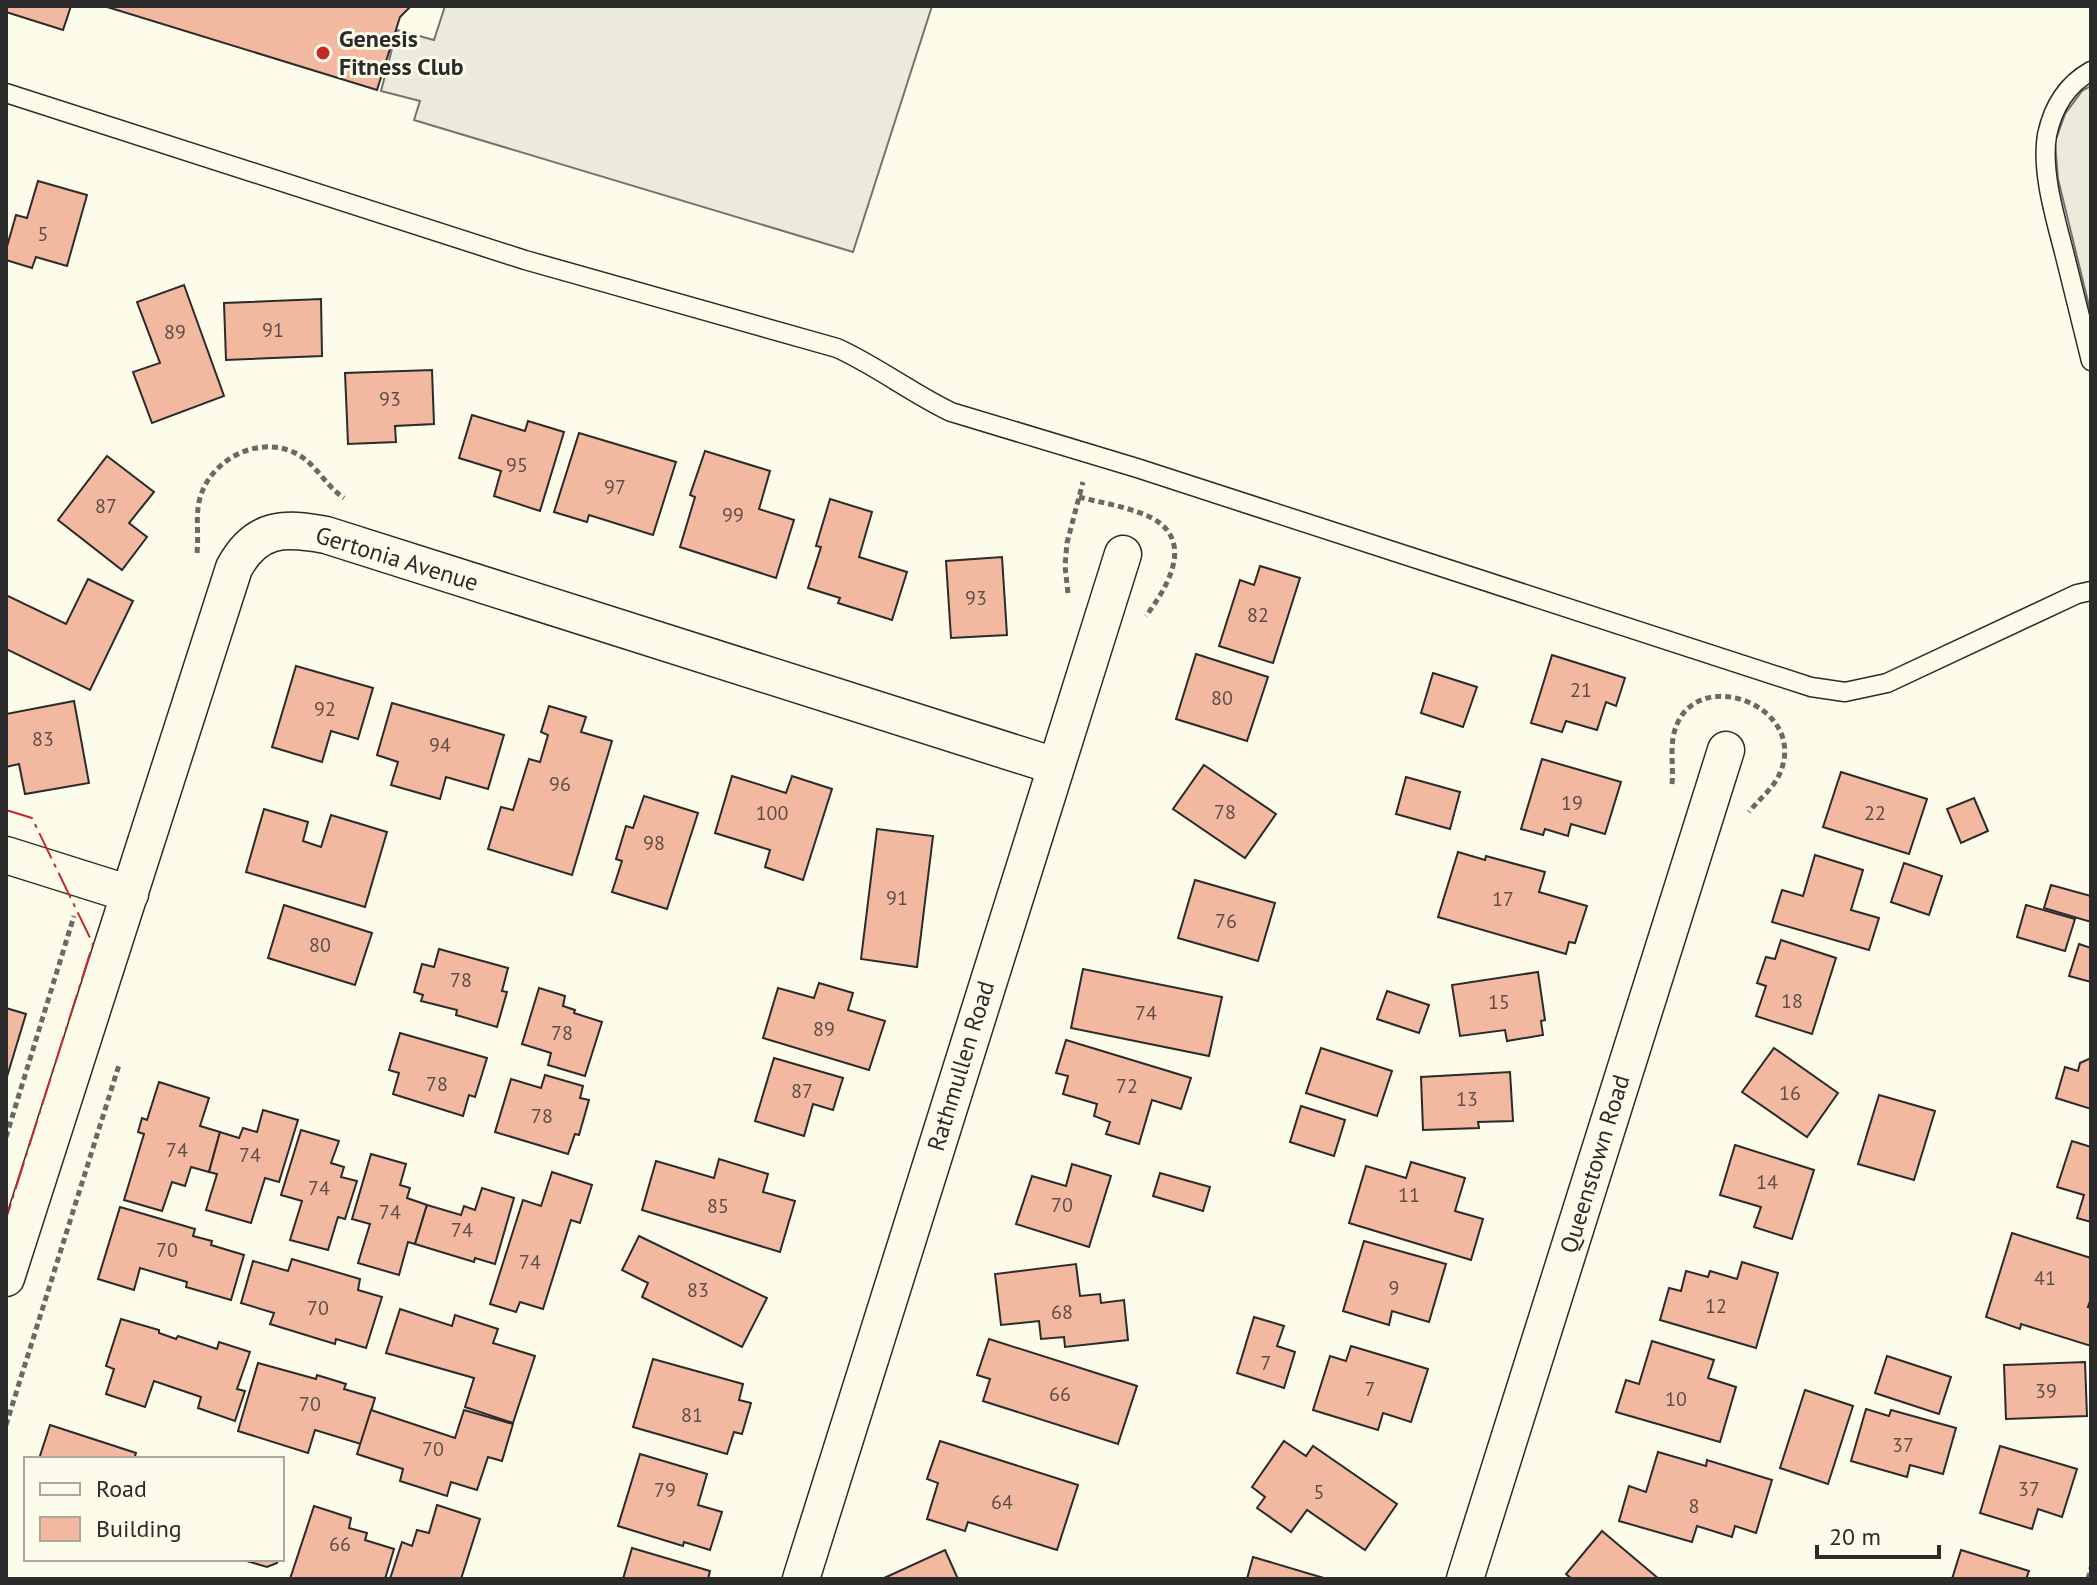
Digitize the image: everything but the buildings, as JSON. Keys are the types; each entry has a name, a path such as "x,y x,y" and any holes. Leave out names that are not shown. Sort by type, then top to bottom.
{"street":[{"name":"Gertonia Avenue","path":"6,1278 234,568 242,552 268,533 289,530 326,535 1055,766"},
{"name":"Rathmullen Road","path":"801,1579 1123,554"},
{"name":"Queenstown Road","path":"1465,1579 1726,750"},
{"path":"6,855 130,894"}],"lane":[{"path":"2091,71 2077,79 2062,96 2052,115 2046,139 2053,210 2091,361"},
{"path":"6,93 525,260 837,348 951,412 1828,691 1867,689 1887,683 2077,594 2091,591"}],"path":[{"path":"1067,599 1067,543 1090,454"},
{"path":"6,1137 74,919"},
{"path":"2088,1579 2091,1568"}],"shaded area":[{"path":"445,6 932,6 853,252 414,120 420,101 381,91 397,30 434,40"},
{"path":"2091,86 2091,314 2058,179 2055,142 2065,114 2082,91"}],"power":[{"path":"6,810 32,818 93,944 6,1219"}],"place":[{"name":"Genesis Fitness Club","path":"323,53"}]}
